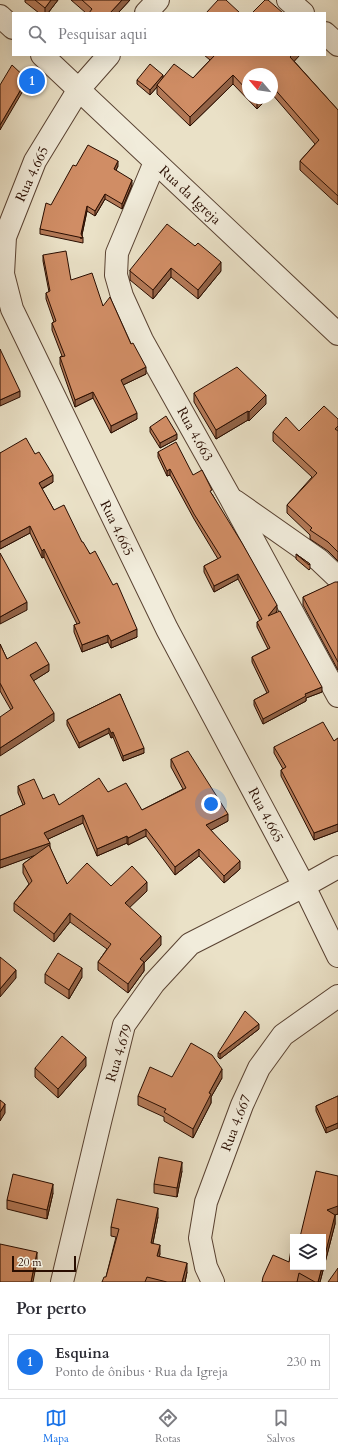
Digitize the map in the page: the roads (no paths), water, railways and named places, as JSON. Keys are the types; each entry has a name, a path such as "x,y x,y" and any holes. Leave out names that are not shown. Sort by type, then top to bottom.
{"street":[{"path":"147,12 158,0"},
{"path":"288,0 302,12"},
{"path":"0,16 12,27"},
{"path":"326,34 338,46"},
{"name":"Rua da Igreja","path":"43,56 338,334"},
{"name":"Rua 4.665","path":"108,56 79,89 35,161 5,237 3,274 12,309 167,629 304,886 338,956"},
{"name":"Rua 4.663","path":"155,162 117,253 116,275 122,296 142,340 231,499 338,696"},
{"path":"231,499 319,560 338,578"},
{"name":"Rua 4.679","path":"62,1282 124,1026 154,983 190,944 338,867"},
{"name":"Rua 4.667","path":"213,1282 206,1267 200,1238 206,1202 242,1106 259,1068 283,1034 338,996"}],"place":[{"name":"Esquina","path":"32,81"}]}
